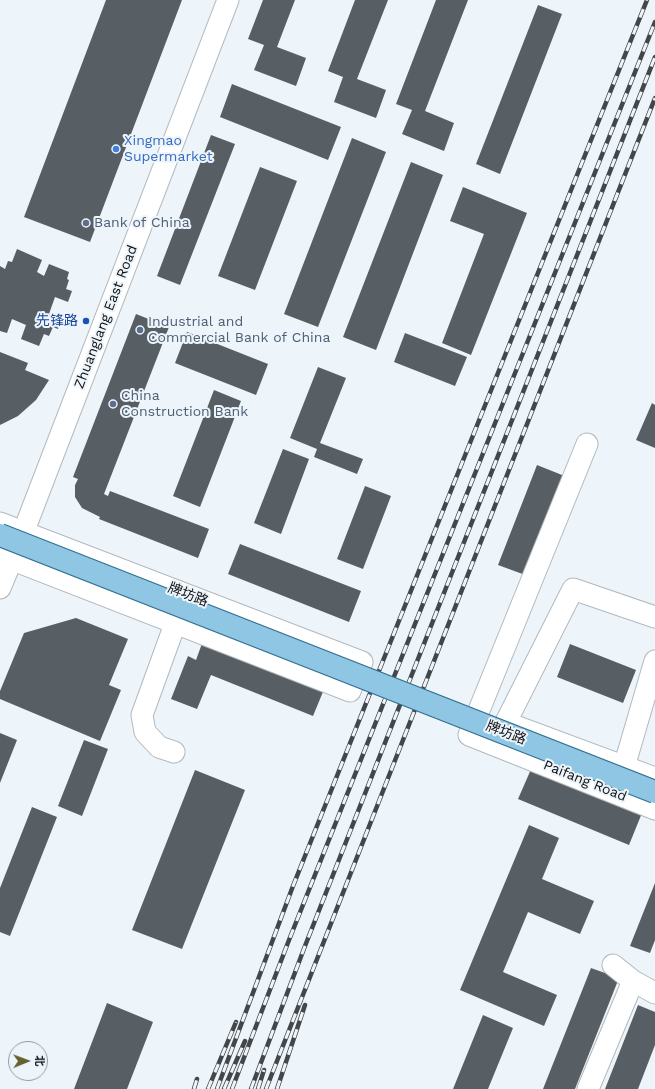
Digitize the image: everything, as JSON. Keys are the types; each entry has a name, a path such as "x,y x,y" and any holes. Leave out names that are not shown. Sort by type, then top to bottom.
{"main road":[{"name":"牌坊路","path":"11,545 362,677 655,792"}],"street":[{"name":"Zhuanglang East Road","path":"0,588 11,545 228,0"},
{"path":"587,444 476,716 655,792"},
{"name":"牌坊路","path":"0,523 11,545 175,624 350,691 362,677"},
{"path":"506,722 573,589 655,617"},
{"path":"174,752 159,747 145,732 142,715 175,624"},
{"path":"624,767 655,661"},
{"name":"Paifang Road","path":"655,778 506,722 476,716 469,735 655,809"},
{"path":"612,965 633,981 655,992"},
{"path":"588,1089 633,981"}],"building":[{"path":"106,0 182,0 90,242 24,217"},
{"path":"263,0 295,0 277,47 306,58 296,86 254,70 264,45 248,39"},
{"path":"355,0 388,0 357,79 386,90 376,118 334,102 343,77 328,71"},
{"path":"436,0 468,0 425,111 454,123 444,151 402,134 412,110 396,104"},
{"path":"538,5 562,14 500,174 476,164"},
{"path":"232,84 341,127 328,160 220,117"},
{"path":"211,135 235,144 180,285 157,276"},
{"path":"352,138 386,152 318,327 284,314"},
{"path":"411,162 443,175 376,350 343,337"},
{"path":"260,167 297,181 255,290 218,276"},
{"path":"463,187 527,213 471,355 442,343 484,234 450,221"},
{"path":"17,249 42,260 37,272 44,276 49,264 69,272 67,279 69,280 66,289 72,291 68,302 55,297 49,314 62,319 58,329 53,327 49,336 44,334 39,346 21,339 26,325 12,319 7,333 0,331 0,266 5,269 8,261 12,262"},
{"path":"136,314 169,327 104,494 108,496 110,491 209,529 198,558 99,519 100,517 82,508 75,497 75,485 78,479 73,477"},
{"path":"187,332 268,364 256,395 175,363"},
{"path":"405,333 467,357 455,386 394,362"},
{"path":"0,352 28,363 25,370 49,380 36,400 18,416 0,425"},
{"path":"318,367 346,378 320,443 363,459 357,474 314,457 317,449 290,438"},
{"path":"214,390 241,401 200,507 173,496"},
{"path":"652,403 655,405 655,448 636,440"},
{"path":"283,449 309,459 281,534 254,523"},
{"path":"537,465 567,477 528,576 498,565"},
{"path":"365,486 391,496 363,569 337,559"},
{"path":"240,544 361,591 349,622 228,574"},
{"path":"76,618 128,639 109,685 121,690 100,741 0,699 0,691 24,633"},
{"path":"204,638 325,687 313,716 211,675 197,709 171,699 188,656 196,660"},
{"path":"570,644 636,670 623,703 557,677"},
{"path":"0,733 17,740 0,783"},
{"path":"84,740 108,749 82,816 58,806"},
{"path":"532,767 642,813 629,845 518,799"},
{"path":"195,770 245,790 182,949 132,930"},
{"path":"32,807 57,817 10,936 0,932 0,888"},
{"path":"529,825 559,838 542,879 594,901 580,934 528,912 503,972 557,995 544,1026 460,990"},
{"path":"655,883 655,940 650,953 630,946"},
{"path":"591,968 619,978 575,1089 543,1089"},
{"path":"107,1003 153,1022 127,1089 74,1089"},
{"path":"638,1005 655,1012 655,1045 638,1089 605,1089"},
{"path":"483,1015 513,1028 488,1089 453,1089"}],"railway":[{"path":"217,1089 293,886 647,0"},
{"path":"232,1089 289,940 655,22"},
{"path":"251,1089 305,946 655,57"},
{"path":"266,1089 655,98"},
{"path":"277,1089 305,1005"},
{"path":"208,1089 236,1022"},
{"path":"224,1089 245,1041"},
{"path":"258,1089 264,1070"},
{"path":"194,1089 197,1079"}],"place":[{"name":"Xingmao Supermarket","path":"116,149"},
{"name":"Bank of China","path":"86,223"},
{"name":"先锋路","path":"86,321"},
{"name":"Industrial and Commercial Bank of China","path":"140,330"},
{"name":"China Construction Bank","path":"113,404"}]}
